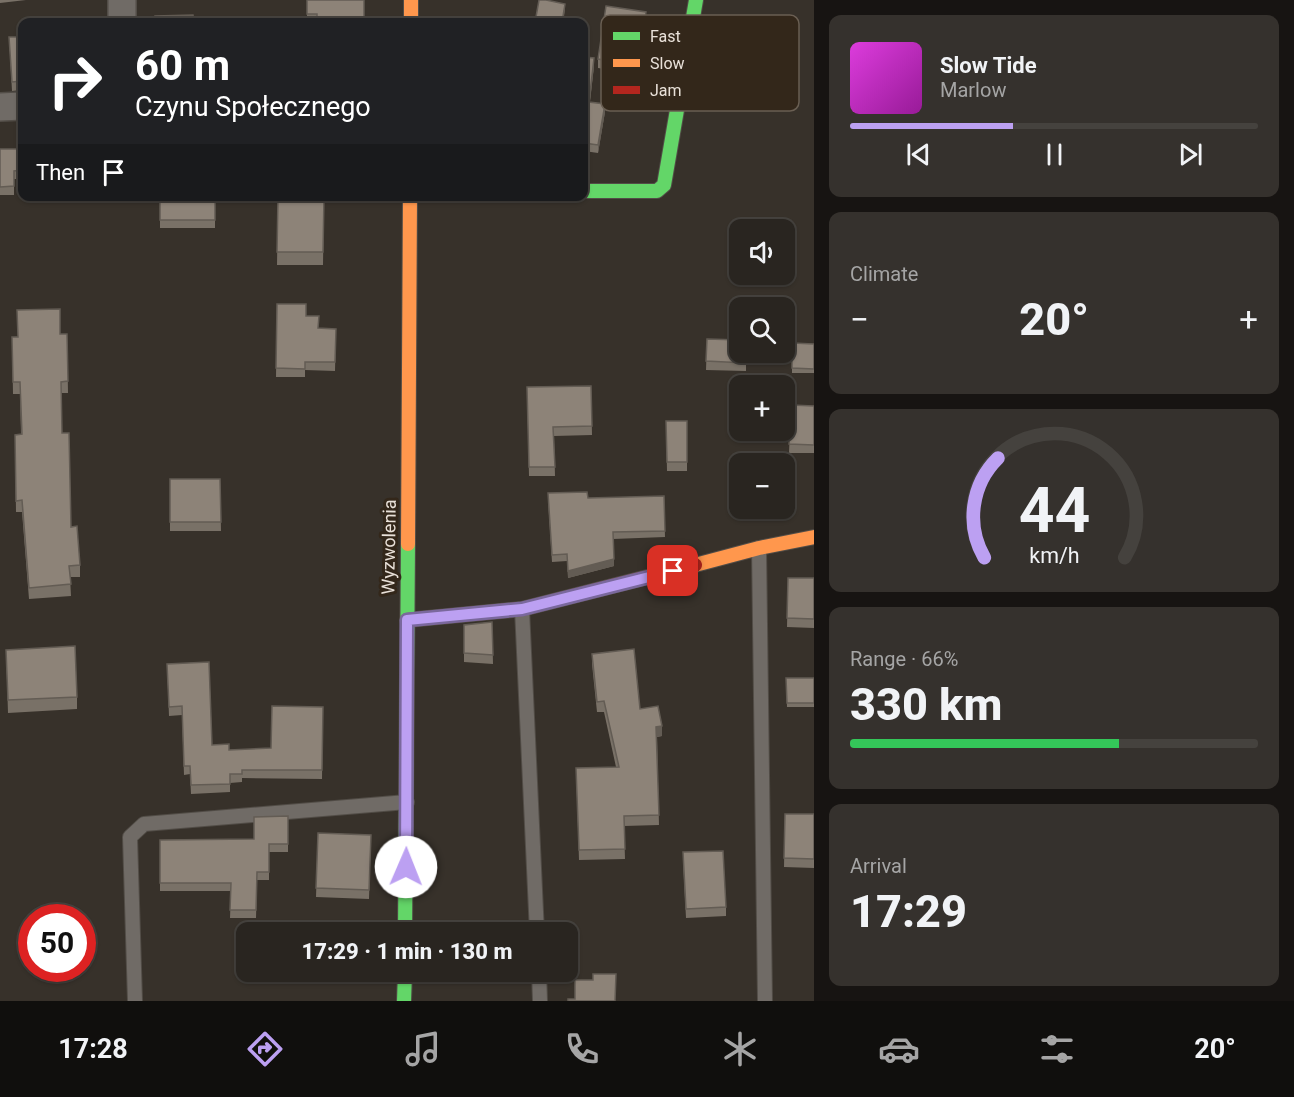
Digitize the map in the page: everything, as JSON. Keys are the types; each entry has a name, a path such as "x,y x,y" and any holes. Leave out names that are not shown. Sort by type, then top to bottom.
{"main road":[{"path":"411,0 411,18"},
{"path":"693,15 696,0"},
{"path":"588,191 657,191 664,185 677,111"},
{"name":"Wyzwolenia","path":"405,922 410,201"},
{"path":"407,620 522,609 759,548 814,537"},
{"path":"404,1001 405,982"}],"street":[{"path":"122,0 122,18"},
{"path":"0,107 18,106"}],"lane":[{"path":"759,548 765,1001"},
{"path":"522,609 536,922"},
{"path":"135,1001 130,837 144,824 407,802"},
{"path":"539,982 540,1001"}],"building":[{"path":"307,0 364,0 364,18 317,18 317,14 307,14"},
{"path":"539,0 565,4 563,18 457,18 457,17 536,17"},
{"path":"606,6 646,12 646,15 605,15"},
{"path":"193,15 193,18 155,18 155,16"},
{"path":"9,37 18,37 18,81 12,82"},
{"path":"601,39 601,59 598,59"},
{"path":"588,57 594,58 589,102 601,104 601,111 604,111 598,145 588,144"},
{"path":"0,149 18,149 18,170 14,171 14,186 0,187"},
{"path":"160,201 215,201 215,220 160,220"},
{"path":"278,201 324,201 323,252 277,252"},
{"path":"277,304 306,304 306,316 319,316 318,328 336,329 335,362 305,362 305,369 276,368"},
{"path":"60,309 60,334 67,334 68,381 61,382 62,433 69,433 71,527 77,526 80,565 69,566 71,584 29,588 22,500 16,501 15,435 22,434 20,382 13,382 12,337 18,337 17,310"},
{"path":"707,339 729,340 729,362 706,361"},
{"path":"795,343 814,344 814,369 792,368 792,363 795,363"},
{"path":"591,386 592,426 553,427 555,467 529,467 527,387"},
{"path":"795,405 814,406 814,445 789,444 789,441 795,441"},
{"path":"666,421 687,421 687,462 667,462"},
{"path":"170,479 220,479 221,522 170,522"},
{"path":"587,492 588,498 664,496 665,531 613,532 614,559 568,571 567,554 552,555 548,493"},
{"path":"788,578 814,578 814,619 787,618"},
{"path":"492,622 493,655 464,653 464,625"},
{"path":"75,646 77,697 8,700 6,650"},
{"path":"634,649 640,709 658,706 662,726 656,727 659,815 624,816 625,849 579,850 576,768 619,767 604,701 597,702 592,654"},
{"path":"209,662 212,745 229,744 229,750 271,748 272,706 323,707 322,770 242,770 242,774 230,774 230,784 191,785 190,766 184,766 182,706 169,707 167,664"},
{"path":"786,678 814,678 814,703 787,703"},
{"path":"785,814 814,814 814,859 784,858"},
{"path":"288,816 288,844 269,844 269,872 257,872 256,910 230,910 231,883 160,883 160,840 254,839 254,817"},
{"path":"318,833 371,835 369,890 316,888"},
{"path":"723,851 726,907 686,909 683,852"},
{"path":"593,974 616,974 615,1001 568,1001 568,999 575,999 575,982 593,980"}],"traffic: fast":[{"path":"693,15 696,0"},
{"path":"588,191 657,191 664,185 677,111"},
{"path":"405,922 408,544"},
{"path":"404,1001 405,982"}],"traffic: slow":[{"path":"411,0 411,18"},
{"path":"408,544 410,201"},
{"path":"695,565 759,548 814,537"}],"traffic: jam":[{"path":"407,620 522,609 695,565"}],"route":[{"path":"406,867 407,620 522,609 673,571"}]}
